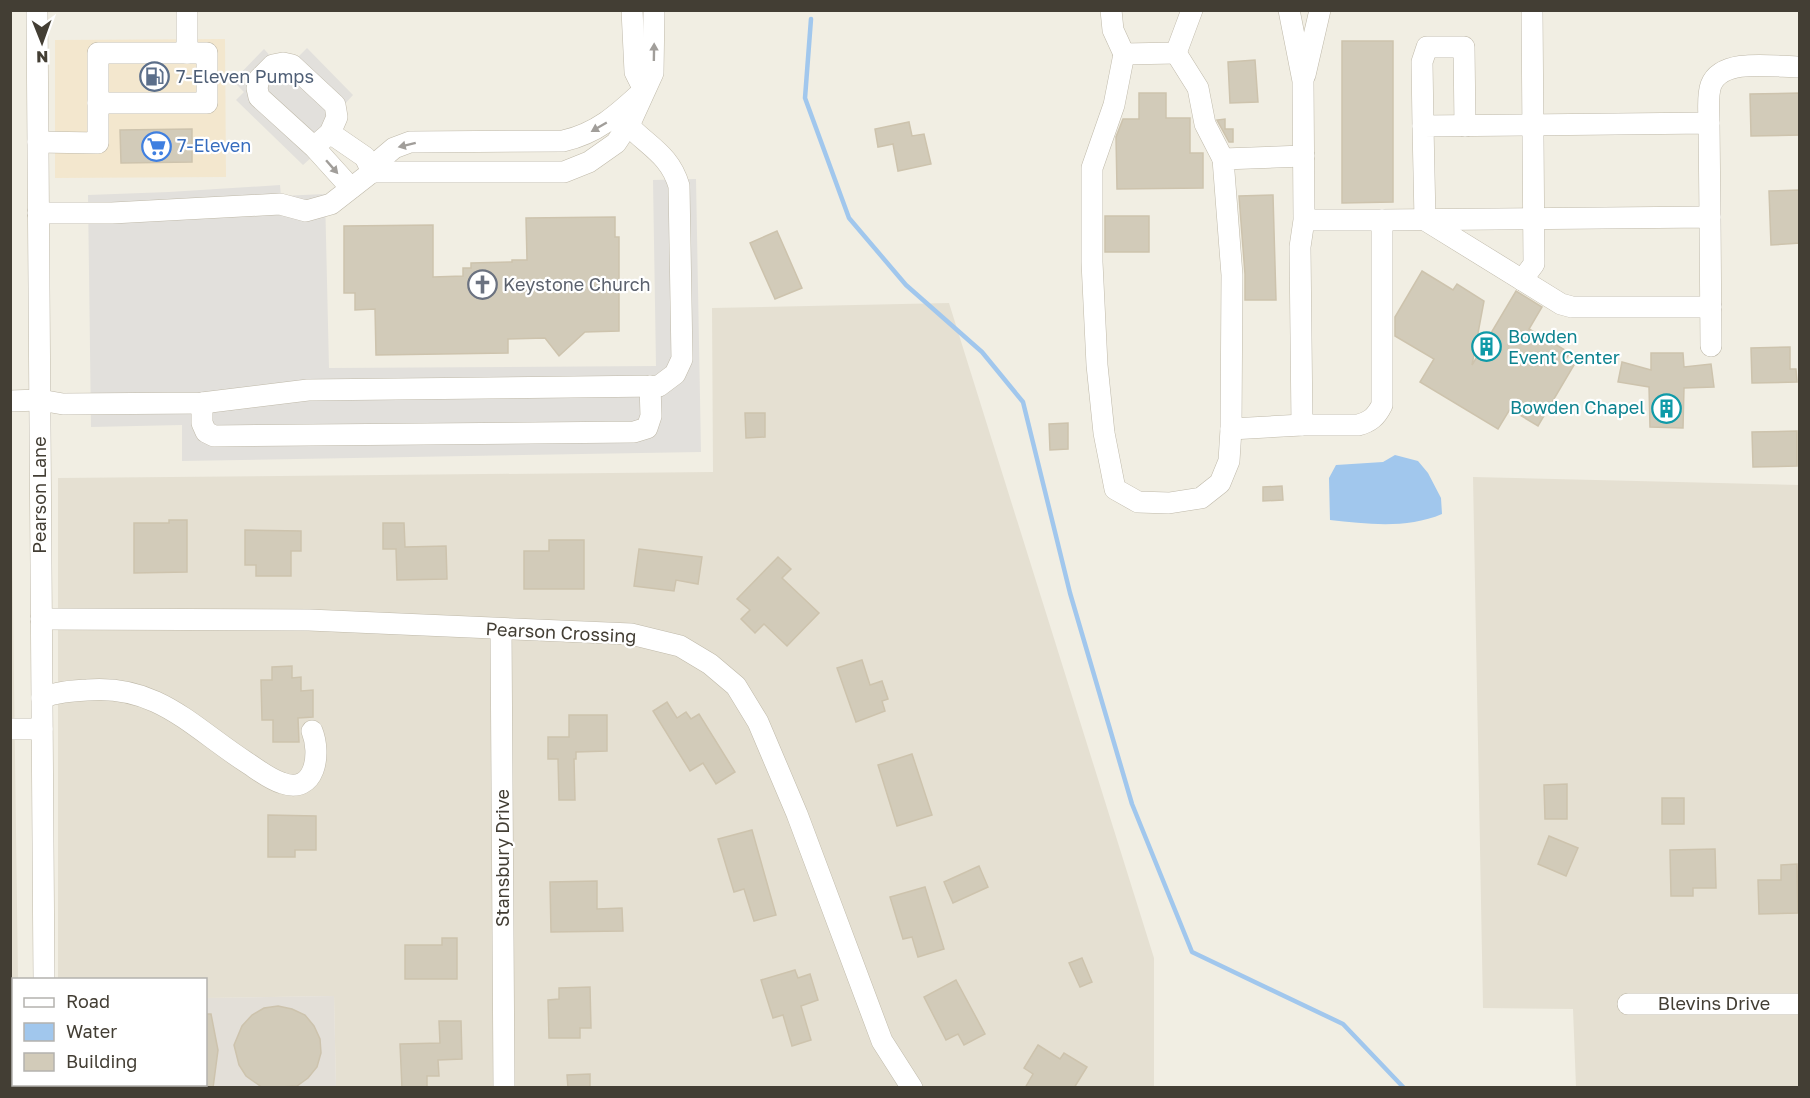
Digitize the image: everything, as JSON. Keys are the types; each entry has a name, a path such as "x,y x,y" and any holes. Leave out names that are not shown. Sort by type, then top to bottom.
{"street":[{"name":"Pearson Lane","path":"37,10 44,978"},
{"path":"187,10 187,53"},
{"path":"632,10 635,72 644,90"},
{"path":"372,172 564,172 590,162 616,143 628,125 653,73 654,10"},
{"path":"1111,10 1113,30 1124,54 1114,105 1092,168 1092,262 1097,365 1104,433 1115,489 1138,502 1169,503 1201,498 1220,483 1229,461 1232,275 1223,159 1205,124 1198,88 1176,53"},
{"path":"1176,53 1192,10"},
{"path":"1289,10 1303,81 1304,220 1300,248 1302,425"},
{"path":"1303,81 1320,10"},
{"path":"1522,280 1533,264 1532,10"},
{"path":"1425,220 1422,62 1427,47 1464,47 1465,126"},
{"path":"38,142 98,143 98,103 98,53 207,53 207,103 98,103"},
{"path":"1124,54 1176,53"},
{"path":"1711,346 1708,96 1712,83 1721,72 1733,66 1800,67"},
{"path":"38,213 112,213 280,204 306,211 330,204 372,172 381,159 394,148 410,142 563,141 582,137 612,119 644,90"},
{"path":"1423,126 1709,123"},
{"path":"10,401 40,400 63,404 202,403 308,390 659,386 675,374 682,359 678,186 674,170 628,125"},
{"path":"351,188 322,140 365,157 372,172"},
{"path":"1223,159 1304,156"},
{"path":"1304,220 1710,217"},
{"path":"1231,429 1358,425 1372,420 1382,405 1382,220"},
{"path":"1425,220 1561,304 1572,307 1711,307"},
{"path":"202,403 202,423 206,432 214,436 634,432 647,428 651,416 650,386"},
{"name":"Pearson Crossing","path":"41,619 309,620 631,634 680,646 710,664 736,686 758,722 797,814 882,1041 912,1088"},
{"name":"Stansbury Drive","path":"501,629 504,1088"},
{"path":"42,698 53,693 97,689 126,692 151,699 174,710 230,752 283,784 298,784 310,777 317,753 312,731"},
{"path":"10,729 42,729"},
{"name":"Blevins Drive","path":"1628,1004 1800,1004"}],"shaded area":[{"path":"225,39 226,177 55,178 55,40"},
{"path":"307,48 353,95 343,106 342,130 303,165 236,100 244,92 233,81 264,49 272,58 298,57"},
{"path":"696,179 701,452 182,461 182,425 91,427 88,195 280,185 281,196 325,194 329,368 656,366 653,180"},
{"path":"949,303 1154,958 1154,1087 336,1087 334,996 207,998 207,978 58,978 58,478 713,472 712,308"},
{"path":"10,386 18,978 12,978 12,1086 19,1086 19,1088 10,1087"},
{"path":"1473,477 1799,485 1799,1087 1576,1087 1573,1009 1483,1008"},
{"path":"334,996 336,1087 59,1088 59,1086 207,1086 207,998"}],"water":[{"path":"1395,455 1418,461 1428,473 1441,498 1442,514 1401,524 1330,520 1329,478 1336,465 1383,462"}],"building":[{"path":"1342,41 1393,41 1393,202 1342,203"},
{"path":"1255,60 1258,102 1230,103 1228,62"},
{"path":"1139,93 1166,93 1166,118 1190,118 1190,153 1203,153 1203,188 1117,189 1116,137 1123,119 1139,119"},
{"path":"1800,93 1800,135 1751,136 1750,94"},
{"path":"1225,119 1225,129 1233,129 1233,142 1229,142 1217,120"},
{"path":"909,122 912,136 924,134 931,164 898,171 893,144 878,147 875,129"},
{"name":"7-Eleven","path":"192,129 192,162 121,163 120,130"},
{"path":"1800,190 1800,243 1771,245 1769,191"},
{"path":"1273,195 1276,300 1245,300 1239,196"},
{"path":"1105,216 1149,216 1149,252 1105,252"},
{"name":"Keystone Church","path":"615,217 615,237 619,237 619,331 585,332 559,356 545,338 508,339 508,353 376,355 375,309 355,310 355,293 344,293 344,226 433,225 433,277 463,276 463,268 471,268 471,263 527,260 526,218"},
{"path":"777,231 802,288 775,299 750,243"},
{"name":"Bowden Event Center","path":"1422,271 1453,290 1457,284 1484,301 1472,365 1516,291 1542,307 1529,329 1570,353 1565,360 1574,365 1538,426 1510,409 1498,429 1420,382 1434,359 1395,336 1395,317"},
{"path":"1790,347 1790,369 1796,369 1797,382 1752,383 1751,348"},
{"name":"Bowden Chapel","path":"1651,353 1683,353 1684,367 1711,364 1714,387 1684,388 1683,428 1650,427 1649,387 1618,382 1622,362 1651,370"},
{"path":"745,413 765,413 765,437 746,438"},
{"path":"1068,423 1068,449 1050,450 1049,424"},
{"path":"1797,431 1797,466 1753,467 1752,432"},
{"path":"1282,486 1283,500 1263,501 1263,487"},
{"path":"169,520 187,520 187,572 134,573 134,523 169,523"},
{"path":"383,523 404,523 405,547 446,546 447,579 397,580 396,549 383,549"},
{"path":"245,530 301,531 301,551 291,551 291,576 256,576 256,565 245,565"},
{"path":"549,540 584,540 584,589 524,589 524,551 549,551"},
{"path":"639,549 702,557 698,584 676,580 674,591 634,586"},
{"path":"778,557 791,569 782,578 819,613 787,646 764,624 755,633 741,619 750,610 737,599"},
{"path":"862,660 870,685 882,681 888,699 882,701 885,711 856,722 837,668"},
{"path":"292,666 292,678 301,677 301,691 313,690 313,717 298,718 299,742 273,742 273,720 262,720 261,680 272,680 272,667"},
{"path":"667,702 677,718 686,712 691,719 699,714 735,772 716,784 703,763 690,771 653,711"},
{"path":"569,715 607,715 607,751 576,752 576,759 574,759 575,800 559,800 558,759 548,759 548,737 569,737"},
{"path":"912,754 932,815 897,826 878,765"},
{"path":"1567,784 1567,819 1545,819 1544,785"},
{"path":"1662,798 1684,798 1684,824 1662,824"},
{"path":"268,815 316,816 316,850 295,850 295,857 268,857"},
{"path":"752,830 776,915 754,921 744,889 734,892 718,839"},
{"path":"1549,836 1578,848 1566,876 1538,864"},
{"path":"1715,849 1716,888 1693,888 1693,896 1671,896 1670,850"},
{"path":"1797,864 1798,913 1759,914 1758,880 1781,880 1781,865"},
{"path":"979,866 988,887 953,903 944,882"},
{"path":"597,881 597,909 622,908 623,931 551,932 550,882"},
{"path":"925,887 944,949 918,957 912,937 903,939 890,897"},
{"path":"442,938 457,938 457,979 405,979 405,945 442,945"},
{"path":"1082,958 1092,982 1080,987 1069,963"},
{"path":"795,970 798,978 810,974 818,1000 801,1006 811,1040 792,1046 783,1015 773,1018 761,980"},
{"path":"956,980 985,1034 964,1045 958,1034 946,1040 924,997"},
{"path":"590,987 591,1028 580,1028 580,1038 549,1038 548,1000 559,999 559,988"},
{"path":"278,1006 305,1015 314,1026 320,1039 321,1053 317,1067 297,1086 263,1088 246,1076 239,1065 234,1045 242,1026 252,1015 264,1008"},
{"path":"207,1014 211,1014 218,1050 213,1088 206,1088"},
{"path":"439,1021 461,1021 462,1059 438,1060 439,1076 427,1076 427,1087 402,1088 400,1044 440,1043"},
{"path":"1038,1045 1060,1059 1064,1053 1087,1067 1074,1088 1025,1088 1033,1074 1024,1068"},
{"path":"590,1074 590,1088 568,1088 567,1075"}],"waterway":[{"path":"811,19 805,98 849,218 906,285 982,352 1023,402 1070,593 1132,804 1192,952 1343,1024 1404,1088"}],"place":[{"name":"7-Eleven Pumps","path":"155,77"},
{"name":"7-Eleven","path":"156,146"},
{"name":"Keystone Church","path":"482,285"},
{"name":"Bowden Event Center","path":"1487,347"},
{"name":"Bowden Chapel","path":"1666,408"}]}
